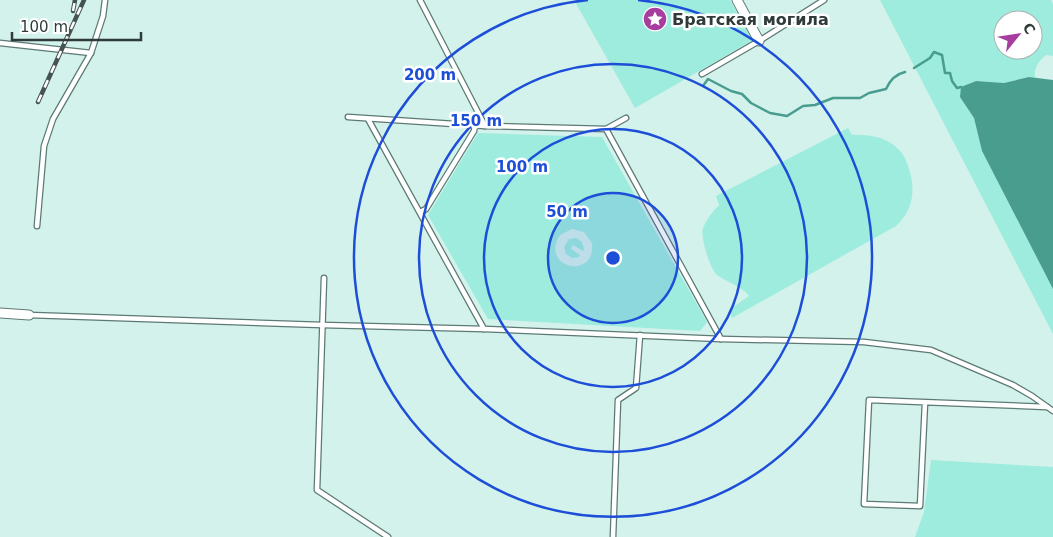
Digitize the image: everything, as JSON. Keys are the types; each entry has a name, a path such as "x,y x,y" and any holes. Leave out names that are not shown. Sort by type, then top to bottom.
{"street":[{"path":"737,0 759,41"},
{"path":"0,313 29,315"}],"lane":[{"path":"37,226 44,146 53,119 91,53 103,16 105,0"},
{"path":"420,0 485,126"},
{"path":"702,74 824,0"},
{"path":"0,43 91,53"},
{"path":"348,117 485,126 606,129 626,118"},
{"path":"368,119 484,329"},
{"path":"420,212 426,209 474,131 474,125"},
{"path":"606,129 720,339"},
{"path":"324,278 317,490 388,537"},
{"path":"29,315 484,329 720,339 864,342 931,350 1013,385 1053,411"},
{"path":"613,537 618,400 636,388 640,335"},
{"path":"924,403 920,506 864,504 869,400 1048,407"}],"shaded area":[{"path":"574,0 730,0 753,40 635,108"},
{"path":"880,0 1051,0 1053,4 1053,56 1046,55 1043,58 1043,10 993,10 993,60 1041,60 1035,71 1035,78 1029,77 1004,83 976,81 970,83 960,97 974,118 982,151 1053,289 1053,334"},
{"path":"1029,77 1053,80 1053,289 982,151 974,118 960,97 961,87 976,81 1004,83"},
{"path":"848,128 852,135 864,135 883,139 893,145 903,155 911,174 912,182 912,198 907,213 896,226 732,318 729,310 749,296 743,290 714,272 706,253 702,232 710,216 719,205 716,196"},
{"path":"478,133 602,137 707,322 700,331 488,319 428,215","holes":["572,229 584,232 592,243 591,255 586,262 578,266 570,266 562,262 557,256 556,246 560,235"]},
{"path":"576,238 582,242 584,249 583,251 573,245 571,249 580,255 579,257 572,258 566,254 564,247 569,239"},
{"path":"931,460 1053,467 1053,537 915,537 924,512"}],"waterway":[{"path":"914,68 930,58 934,52 942,55 945,73 950,73 952,81 957,88 961,87"},
{"path":"703,86 708,79 731,91 742,94 751,103 770,113 787,116 803,106 815,105 833,98 860,98 869,93 886,89 894,78 905,72"}],"railway":[{"path":"73,11 75,0"},
{"path":"38,102 84,0"}],"place":[{"name":"Братская могила","path":"655,19"}]}
